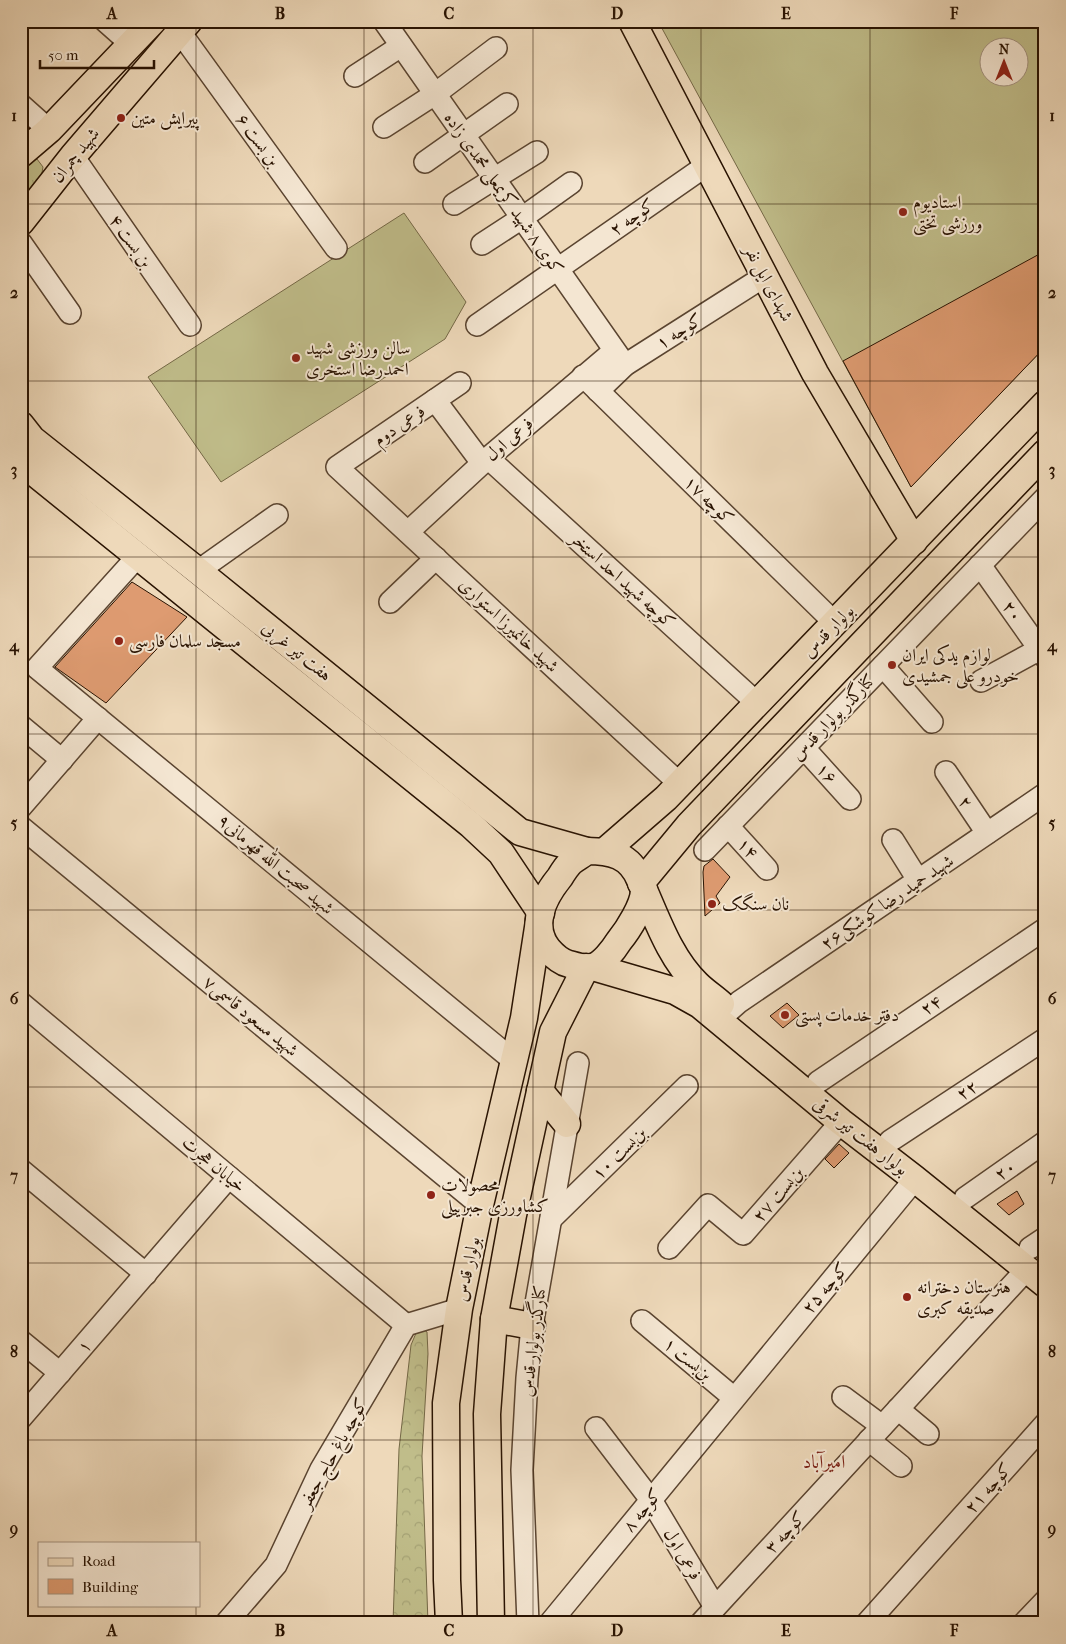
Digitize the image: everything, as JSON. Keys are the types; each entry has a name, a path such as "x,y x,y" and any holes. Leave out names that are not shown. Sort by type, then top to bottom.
{"main road":[{"name":"شهید چمران","path":"49,130 153,21"},
{"name":"شهدای ایل نفر","path":"632,21 815,373 914,541"},
{"name":"شهید چمران","path":"21,222 73,156 185,27"},
{"path":"21,154 49,130 73,156"},
{"name":"بولوار قدس","path":"596,851 673,791 1045,404"},
{"name":"هفت تیر غربی","path":"21,424 32,439 520,832 596,851"},
{"name":"بولوار قدس","path":"643,887 690,825 1045,454"},
{"name":"هفت تیر غربی","path":"21,462 471,825 501,853 540,917"},
{"path":"673,791 659,815 662,824 669,829 677,830 690,825"},
{"path":"596,851 617,854 629,863 638,875 686,987 590,967 578,967 562,962 550,951 541,940 540,917 549,891 571,862 596,851"},
{"path":"590,967 610,954 626,933 639,909 643,887"},
{"name":"بولوار قدس","path":"448,1623 446,1403 459,1309 480,1205 524,1018 540,917"},
{"name":"بولوار قدس","path":"491,1623 487,1414 494,1319 513,1215 553,1032 590,967"},
{"name":"بولوار هفت تیر شرقی","path":"686,987 730,1010 890,1141 965,1198 994,1231"},
{"name":"بولوار هفت تیر شرقی","path":"686,987 700,1005 841,1122 916,1179 1038,1260"},
{"path":"524,1018 540,1016 550,1023 553,1032"},
{"path":"540,1091 567,1124"},
{"path":"494,1319 532,1326"}],"street":[{"path":"105,21 131,44"},
{"name":"کوی ۸ شهید کریمعلی محمدی زاده","path":"388,23 401,46 620,358"},
{"name":"بن بست ۶","path":"185,27 336,248"},
{"path":"355,76 401,46"},
{"path":"384,127 435,94 496,48"},
{"path":"425,162 507,104"},
{"path":"21,105 49,130"},
{"path":"454,204 537,152"},
{"name":"بن بست ۴","path":"73,156 190,326"},
{"name":"کوچه ۲","path":"477,326 707,165"},
{"path":"482,244 571,183"},
{"path":"21,243 70,313"},
{"name":"کوچه ۱","path":"598,391 620,358 765,276"},
{"name":"فرعی اول","path":"408,532 485,460 583,376 620,358"},
{"name":"کوچه ۱۷","path":"583,376 835,623"},
{"name":"فرعی دوم","path":"337,467 460,383"},
{"name":"کوچه شهید احد استخر","path":"434,400 485,460 758,703"},
{"name":"شهید خانمیرزا استواری","path":"337,467 436,558 673,791"},
{"name":"کنارگذر بولوار قدس","path":"705,850 980,565 1043,505"},
{"path":"198,571 277,514"},
{"name":"شهید صحبت الله قهرمانی۹","path":"138,556 37,668 514,1061"},
{"path":"390,602 436,558"},
{"name":"۲۰","path":"980,565 1042,653"},
{"path":"981,681 1042,653"},
{"path":"883,666 932,722"},
{"path":"21,807 98,718"},
{"path":"21,726 62,760"},
{"name":"۱۶","path":"804,748 850,799"},
{"name":"۲","path":"946,772 987,833"},
{"path":"731,782 772,781"},
{"name":"شهید حمید رضا کوشکی۲۶","path":"730,1010 736,1004 987,833 1042,802"},
{"name":"۱۴","path":"728,826 767,869"},
{"name":"شهید مسعود قاسمی۷","path":"21,827 480,1205"},
{"path":"893,840 918,880"},
{"name":"۲۴","path":"818,1082 1045,929"},
{"name":"خیابان هجرت","path":"21,1004 406,1325"},
{"name":"۲۲","path":"890,1141 1045,1039"},
{"name":"کنارگذر بولوار قدس","path":"528,1623 522,1470 527,1378 532,1326 578,1062"},
{"name":"بن‌بست ۱۰","path":"551,1219 687,1086"},
{"name":"بن‌بست ۲۷","path":"669,1248 708,1205 743,1234 841,1122"},
{"name":"۲۰","path":"965,1198 1045,1142"},
{"path":"21,1170 146,1274"},
{"name":"۱","path":"21,1418 229,1177"},
{"name":"کوچه ۲۵","path":"734,1398 916,1179"},
{"name":"کوچه ۳","path":"708,1615 1038,1260"},
{"path":"406,1325 459,1309"},
{"name":"بن‌بست ۱","path":"642,1321 734,1398"},
{"name":"کوچه باغ حاج جعفر","path":"226,1623 276,1565 321,1469 406,1325"},
{"path":"21,1341 60,1373"},
{"path":"843,1397 876,1433 901,1466"},
{"name":"کوچه ۸","path":"550,1623 734,1398"},
{"path":"898,1409 928,1434"},
{"name":"کوچه ۲۱","path":"867,1623 1045,1424"},
{"name":"فرعی اول","path":"596,1428 651,1500 708,1615"},
{"path":"1024,1623 1045,1601"}],"green space":[{"name":"استادیوم ورزشی تختی","path":"658,21 1041,21 1045,29 1045,347 911,487"},
{"path":"27,159 37,159 43,167 41,178 21,202 21,164"},
{"name":"سالن ورزشی شهید احمدرضا استخری","path":"404,213 466,302 445,339 221,482 148,377"},
{"path":"419,1326 427,1332 428,1354 422,1456 428,1623 393,1623 399,1449 411,1345"}],"building":[{"path":"1045,251 1045,347 911,487 843,361"},
{"name":"مسجد سلمان فارسی","path":"132,582 187,617 106,703 55,667"},
{"path":"713,859 730,877 716,896 720,903 705,916 703,872 704,866"},
{"name":"دفتر خدمات پستی","path":"787,1003 799,1015 783,1028 770,1016"},
{"path":"839,1144 849,1153 834,1168 825,1159"},
{"path":"1017,1191 1024,1204 1009,1215 997,1204"}],"place":[{"name":"پیرایش متین","path":"121,118"},
{"name":"استادیوم ورزشی تختی","path":"903,212"},
{"name":"سالن ورزشی شهید احمدرضا استخری","path":"296,358"},
{"name":"مسجد سلمان فارسی","path":"119,641"},
{"name":"لوازم یدکی ایران خودرو علی جمشیدی","path":"892,665"},
{"name":"نان سنگک","path":"712,904"},
{"name":"دفتر خدمات پستی","path":"785,1015"},
{"name":"محصولات کشاورزی جبرییلی","path":"431,1195"},
{"name":"هنرستان دخترانه صدیقه کبری","path":"907,1297"}],"district":[{"name":"امیرآباد","path":"824,1461"}]}
